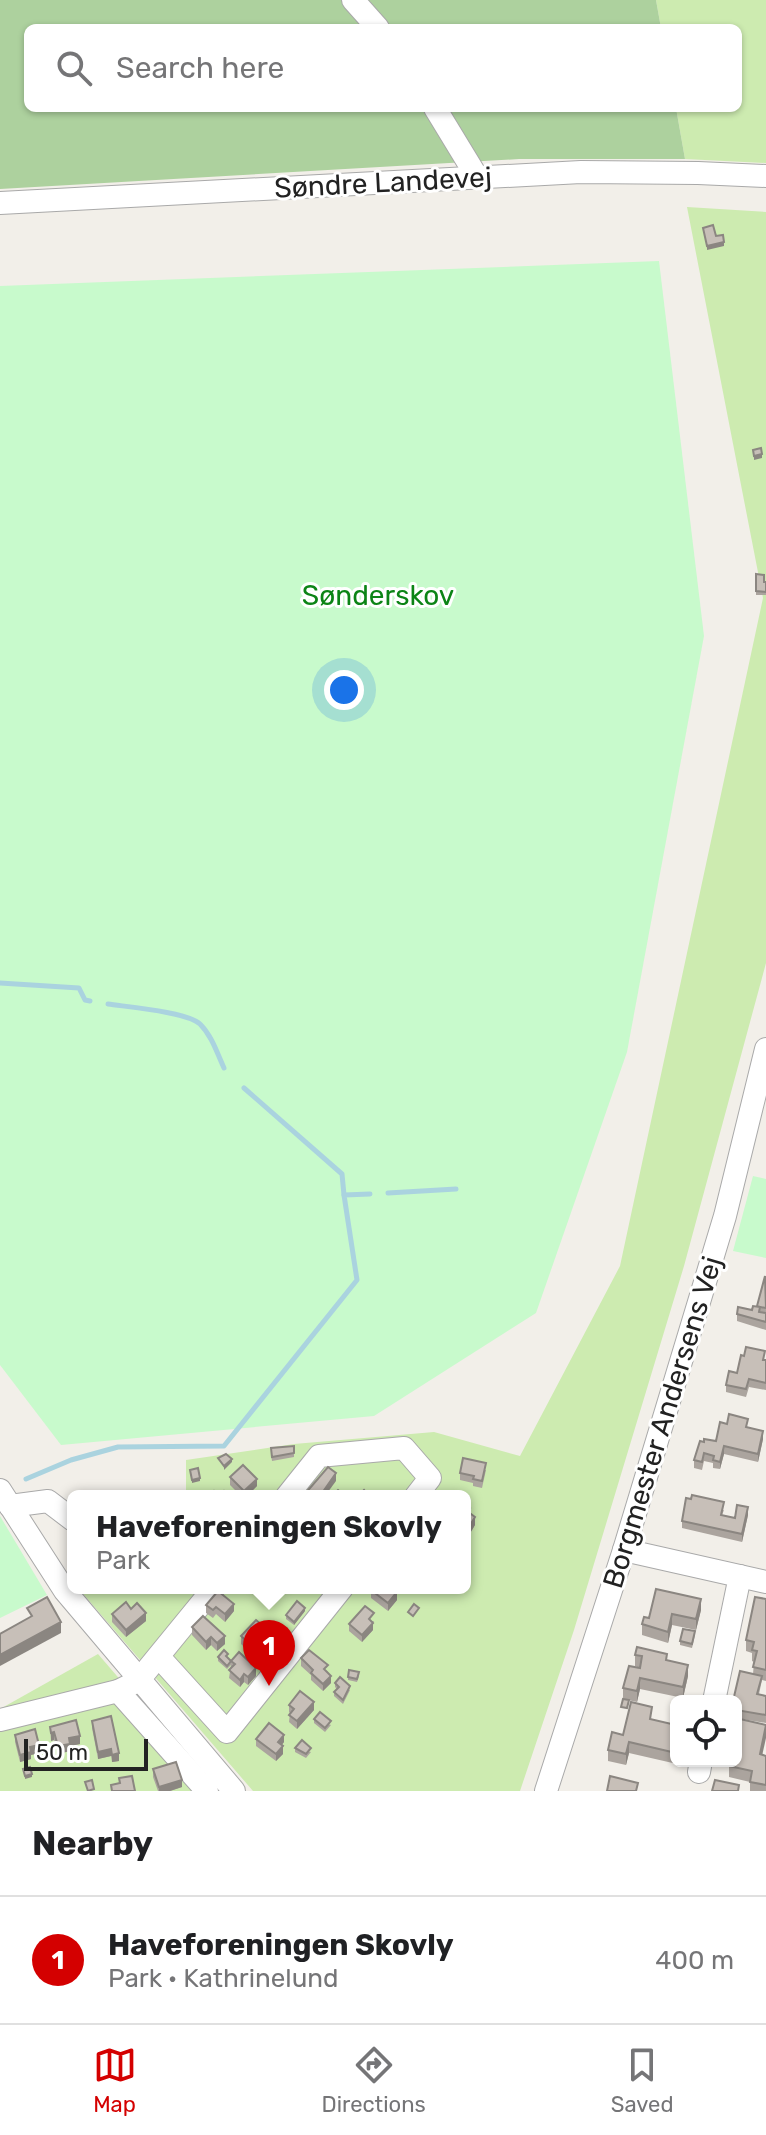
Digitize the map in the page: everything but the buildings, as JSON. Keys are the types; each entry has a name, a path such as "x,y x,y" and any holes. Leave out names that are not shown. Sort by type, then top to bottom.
{"street":[{"path":"353,0 374,24"},
{"path":"437,112 477,177"},
{"name":"Søndre Landevej","path":"0,203 581,172 766,176"},
{"name":"Borgmester Andersens Vej","path":"546,1791 624,1550 725,1216 766,1049"},
{"path":"292,1490 319,1456 404,1448 430,1478 421,1490"},
{"path":"5,1498 48,1501 67,1515"},
{"path":"5,1498 128,1686 207,1791"},
{"path":"624,1550 766,1580"},
{"path":"715,1695 740,1576"},
{"path":"0,1720 128,1686 159,1657 209,1594"},
{"path":"159,1657 227,1732 337,1594"},
{"path":"128,1686 234,1791"}],"green space":[{"path":"0,0 656,0 660,24 24,24 24,112 677,112 685,159 519,159 0,189"},
{"path":"656,0 766,0 766,163 685,159 677,112 742,112 742,24 660,24"},
{"path":"687,207 766,212 766,963 684,1266 574,1630 520,1791 253,1791 83,1594 471,1594 471,1490 186,1490 186,1460 294,1444 434,1432 520,1456 620,1266 763,598"},
{"name":"Sønderskov","path":"659,261 704,636 627,1052 536,1313 374,1416 61,1445 0,1365 0,286"},
{"path":"753,1176 766,1179 766,1258 733,1251"},
{"path":"0,1516 47,1595 0,1618"},
{"path":"98,1654 216,1791 0,1791 0,1709"}],"waterway":[{"path":"0,983 79,988 85,1000 90,1001"},
{"path":"108,1004 170,1013 193,1020 208,1034 224,1068"},
{"path":"244,1088 342,1174 344,1195"},
{"path":"388,1193 456,1189"},
{"path":"26,1479 71,1460 118,1447 224,1446 357,1280 344,1195 370,1194"}],"place":[{"name":"Haveforeningen Skovly","path":"269,1686"}]}
